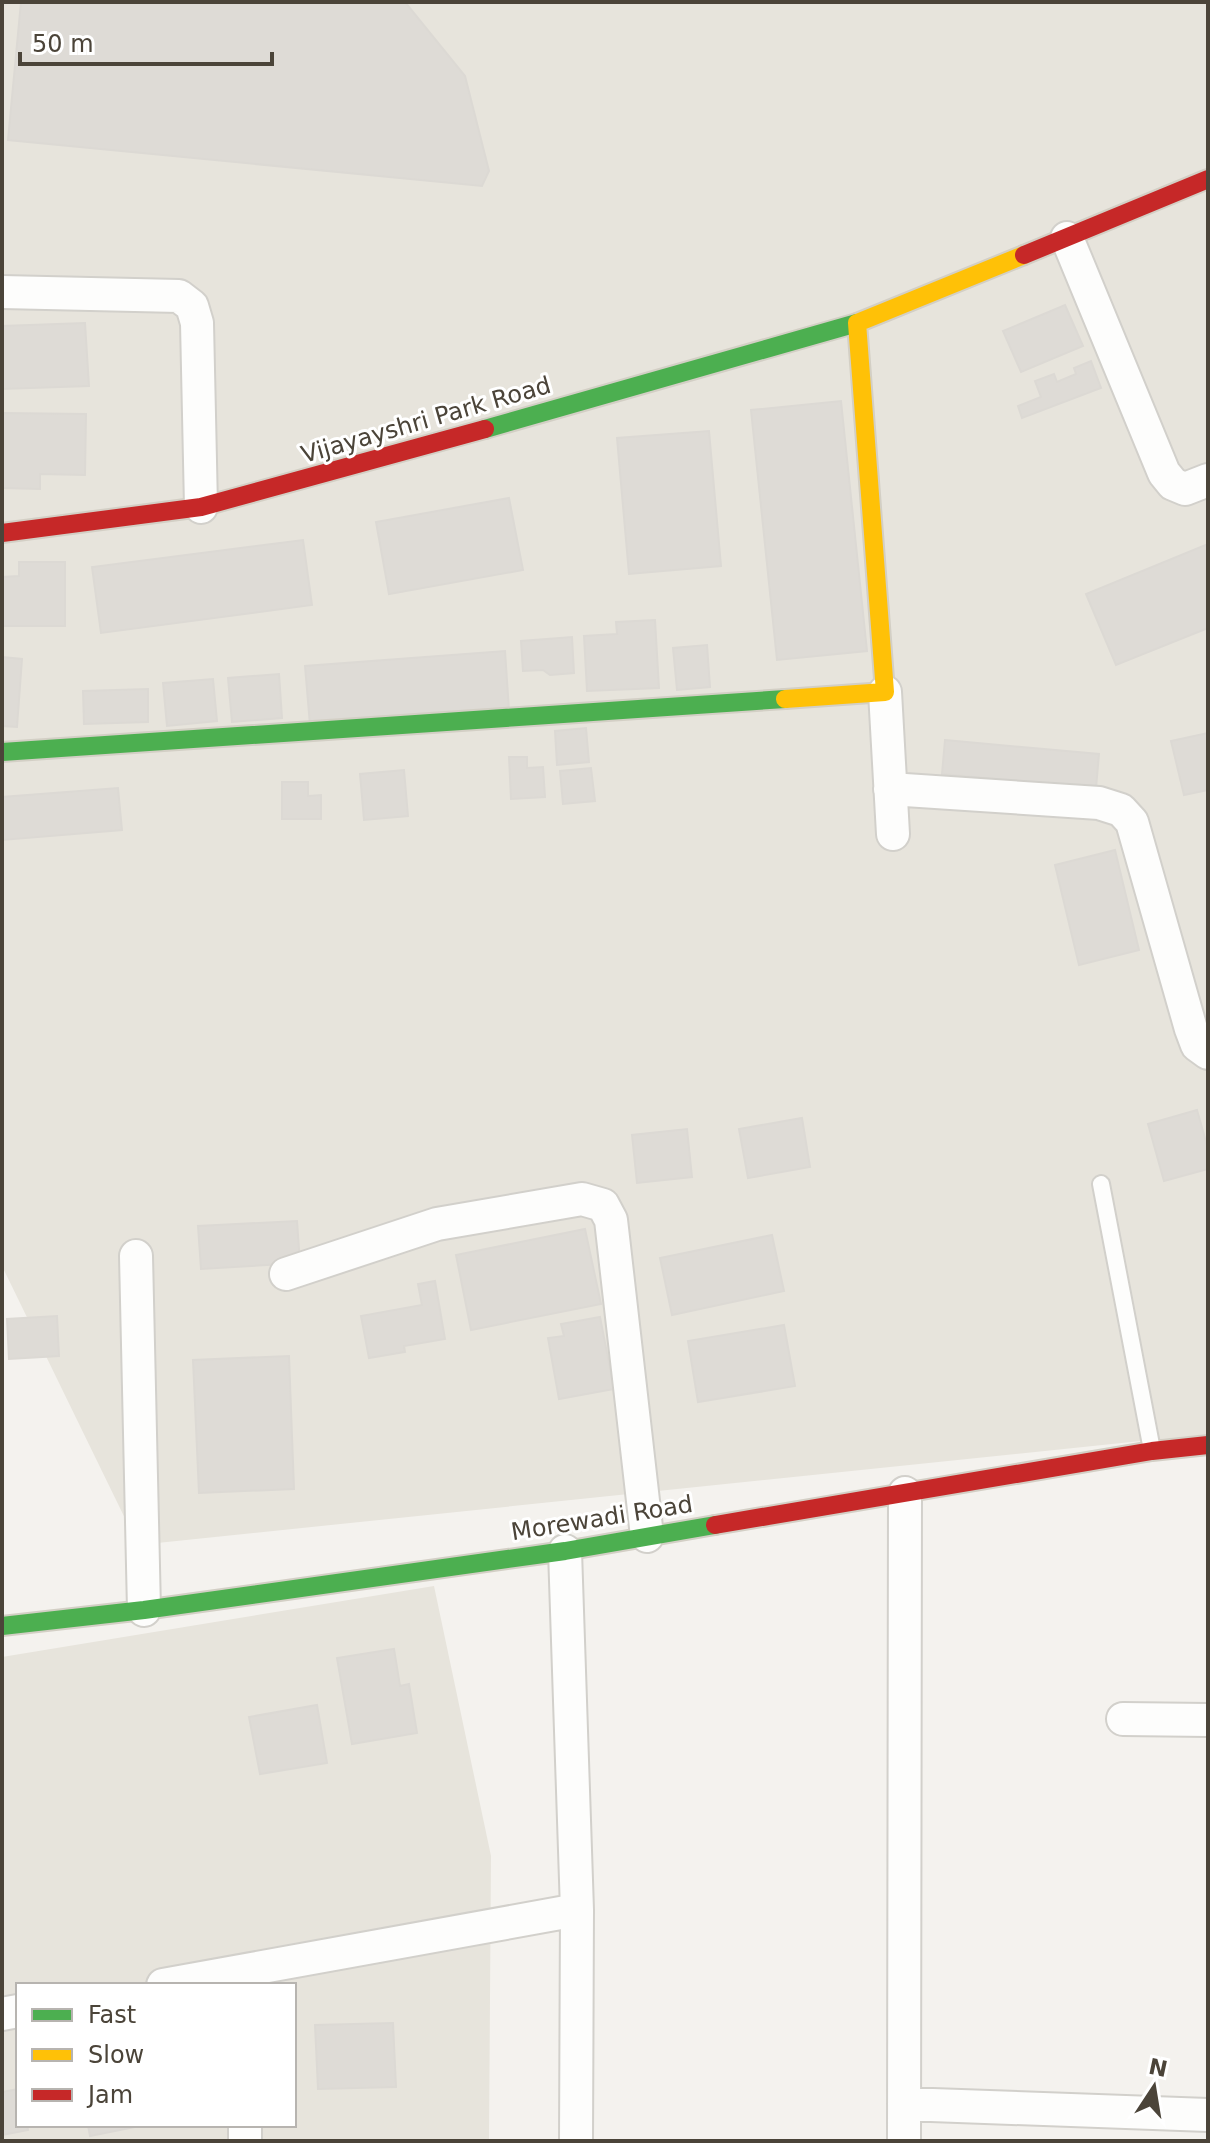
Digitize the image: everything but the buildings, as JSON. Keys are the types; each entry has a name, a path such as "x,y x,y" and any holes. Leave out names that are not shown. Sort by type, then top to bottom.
{"street":[{"name":"Vijayayshri Park Road","path":"2,533 201,507 857,323 1208,179"},
{"path":"1067,238 1164,473 1173,484 1185,489 1208,480"},
{"path":"2,292 179,296 192,306 197,323 201,507"},
{"path":"857,323 893,834"},
{"path":"2,752 885,692"},
{"path":"890,789 1099,803 1121,810 1132,822 1191,1029 1197,1045 1208,1055"},
{"path":"286,1274 437,1224 582,1199 603,1205 611,1220 647,1536"},
{"path":"136,1256 144,1610"},
{"name":"Morewadi Road","path":"2,1626 144,1610 565,1551 1152,1451 1208,1445"},
{"path":"904,2141 905,1493"},
{"path":"565,1551 577,1910 576,2141"},
{"path":"1123,1719 1208,1720"},
{"path":"184,1983 248,1977 577,1910"},
{"path":"904,2104 1208,2115"}],"lane":[{"path":"1101,1184 1152,1451"}],"shaded area":[{"path":"2,2 1208,2 1208,1434 138,1545 2,1266"},
{"path":"434,1586 491,1856 489,2141 2,2141 2,1657"}],"traffic: fast":[{"path":"485,429 857,323"},
{"path":"2,752 785,699"},
{"path":"2,1626 144,1610 565,1551 715,1525"}],"traffic: slow":[{"path":"785,699 885,692 857,323 1024,255"}],"traffic: jam":[{"path":"1024,255 1208,179"},
{"path":"2,533 201,507 485,429"},
{"path":"715,1525 1152,1451 1208,1445"}]}
